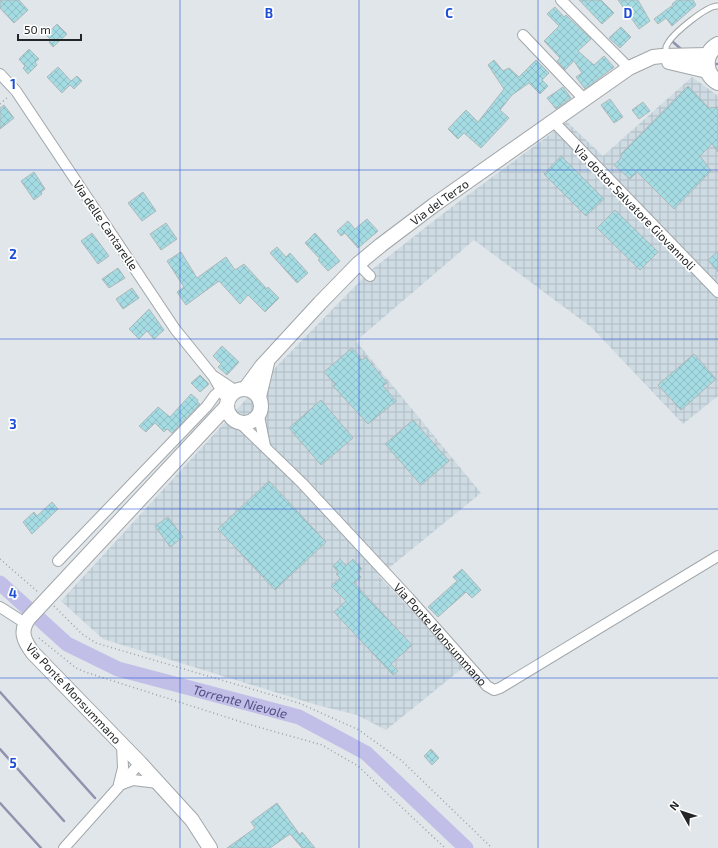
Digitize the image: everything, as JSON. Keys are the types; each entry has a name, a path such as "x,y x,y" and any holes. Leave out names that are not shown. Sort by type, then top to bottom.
{"main road":[{"path":"713,50 707,60 713,76"}],"street":[{"path":"561,0 635,66 663,62 713,76"},
{"path":"523,35 584,99"},
{"name":"Via del Terzo","path":"195,432 269,359 358,264 434,205 552,121 635,66 652,57 713,50"},
{"name":"Via delle Cantarelle","path":"0,74 16,91 175,330 213,376 231,395"},
{"name":"Via dottor Salvatore Giovannoli","path":"552,121 718,292"},
{"path":"358,264 370,276"},
{"path":"265,446 259,416 261,408 259,397 269,359"},
{"name":"Via delle Cantarelle","path":"213,376 231,395"},
{"path":"236,422 228,414 231,395 254,392 259,397"},
{"path":"58,561 195,432 236,422 253,422 259,416"},
{"name":"Via Ponte Monsummano","path":"236,422 265,446 409,598 487,686 494,690 500,688 578,642 718,556"},
{"path":"0,607 27,621 195,432"},
{"name":"Via Ponte Monsummano","path":"27,621 22,629 24,638 33,653 122,744 192,820 210,848"},
{"path":"118,786 123,768 122,744"},
{"path":"64,848 140,763"},
{"path":"118,786 133,780 158,783"}],"lane":[{"path":"666,56 666,48 672,38 706,9 718,6"}],"path":[{"path":"0,104 16,91"},
{"path":"0,559 30,586 47,598 82,634 96,643 299,703 359,730 402,761 492,848"},
{"path":"39,638 76,668 85,672 251,725 322,745 358,766 445,848"}],"shaded area":[{"path":"692,77 718,96 718,396 683,424 591,327 474,240 356,341 481,493 379,576 464,667 386,730 357,715 317,705 103,639 61,601 272,371 370,271 449,209 567,122 603,156"}],"building":[{"path":"0,0 19,0 28,10 14,23 0,8"},
{"path":"579,0 601,0 614,13 602,24"},
{"path":"618,0 638,0 650,21 639,29"},
{"path":"677,0 693,0 696,5 672,26 666,18 658,24 654,19 673,5 672,4"},
{"path":"555,7 564,17 566,15 591,39 578,51 594,65 604,56 614,67 585,89 576,77 582,73 574,61 565,70 557,61 560,58 544,41 559,26 547,14"},
{"path":"57,24 67,34 53,47 49,42 51,40 46,35"},
{"path":"621,27 631,37 620,48 609,38"},
{"path":"29,49 39,59 35,62 37,65 28,74 23,68 25,66 19,59"},
{"path":"494,60 503,71 509,68 519,77 536,60 549,73 542,80 548,86 540,94 529,83 512,95 500,110 509,118 481,148 464,133 458,139 448,129 466,110 478,122 504,89 488,65"},
{"path":"58,67 71,81 77,76 82,81 74,89 70,85 62,93 47,77"},
{"path":"688,86 709,108 718,107 718,152 712,144 700,156 711,171 674,209 637,172 630,179 614,165 622,157 620,155"},
{"path":"563,87 571,98 556,109 547,98"},
{"path":"610,99 623,117 614,123 601,105"},
{"path":"643,102 650,111 639,119 632,110"},
{"path":"4,105 14,118 0,129 0,108"},
{"path":"561,156 604,199 586,216 544,174"},
{"path":"34,172 45,189 41,192 42,194 34,200 21,181"},
{"path":"143,192 156,211 142,221 128,203"},
{"path":"615,210 658,252 640,270 597,228"},
{"path":"367,219 378,231 358,248 345,233 341,236 337,231 348,221 355,229"},
{"path":"166,223 177,239 161,250 150,234"},
{"path":"92,233 109,256 98,264 81,241"},
{"path":"315,233 340,261 328,271 318,260 320,259 305,243"},
{"path":"277,247 286,257 290,253 308,273 297,283 270,253"},
{"path":"718,251 718,272 708,260"},
{"path":"181,252 197,278 226,257 235,270 244,264 267,289 268,287 279,298 265,312 248,295 240,304 219,281 186,305 177,292 184,287 167,261"},
{"path":"118,268 125,278 109,288 102,279"},
{"path":"132,288 139,298 123,309 116,299"},
{"path":"149,309 164,330 154,339 147,331 139,339 129,329"},
{"path":"222,346 239,362 227,375 218,367 221,364 213,356"},
{"path":"352,348 362,360 366,357 387,383 383,386 396,401 368,424 333,386 335,384 324,372"},
{"path":"694,354 716,379 681,410 658,385"},
{"path":"200,375 209,384 200,392 191,383"},
{"path":"191,394 200,404 172,433 167,429 164,432 155,423 146,432 139,426 158,407 170,417"},
{"path":"321,400 353,438 321,465 289,428"},
{"path":"413,420 449,461 421,485 385,444"},
{"path":"269,481 326,542 275,590 218,529"},
{"path":"52,502 58,509 32,534 23,522 34,512 37,516"},
{"path":"168,517 183,537 170,547 155,526"},
{"path":"340,559 346,566 353,559 362,569 357,573 361,577 354,583 412,645 391,664 398,671 393,675 334,612 346,601 331,586 340,578 336,574 338,572 333,566"},
{"path":"462,569 481,590 472,598 466,592 438,617 428,607 457,581 453,577"},
{"path":"431,749 439,758 432,765 424,756"},
{"path":"277,803 300,835 302,832 315,848 302,848 290,834 270,848 227,848 255,828 251,822"}],"waterway":[{"path":"673,42 681,49"},
{"name":"Torrente Nievole","path":"0,583 67,644 118,669 299,717 366,753 466,848"},
{"path":"0,692 95,798"},
{"path":"0,749 64,821"},
{"path":"0,803 41,848"}]}
